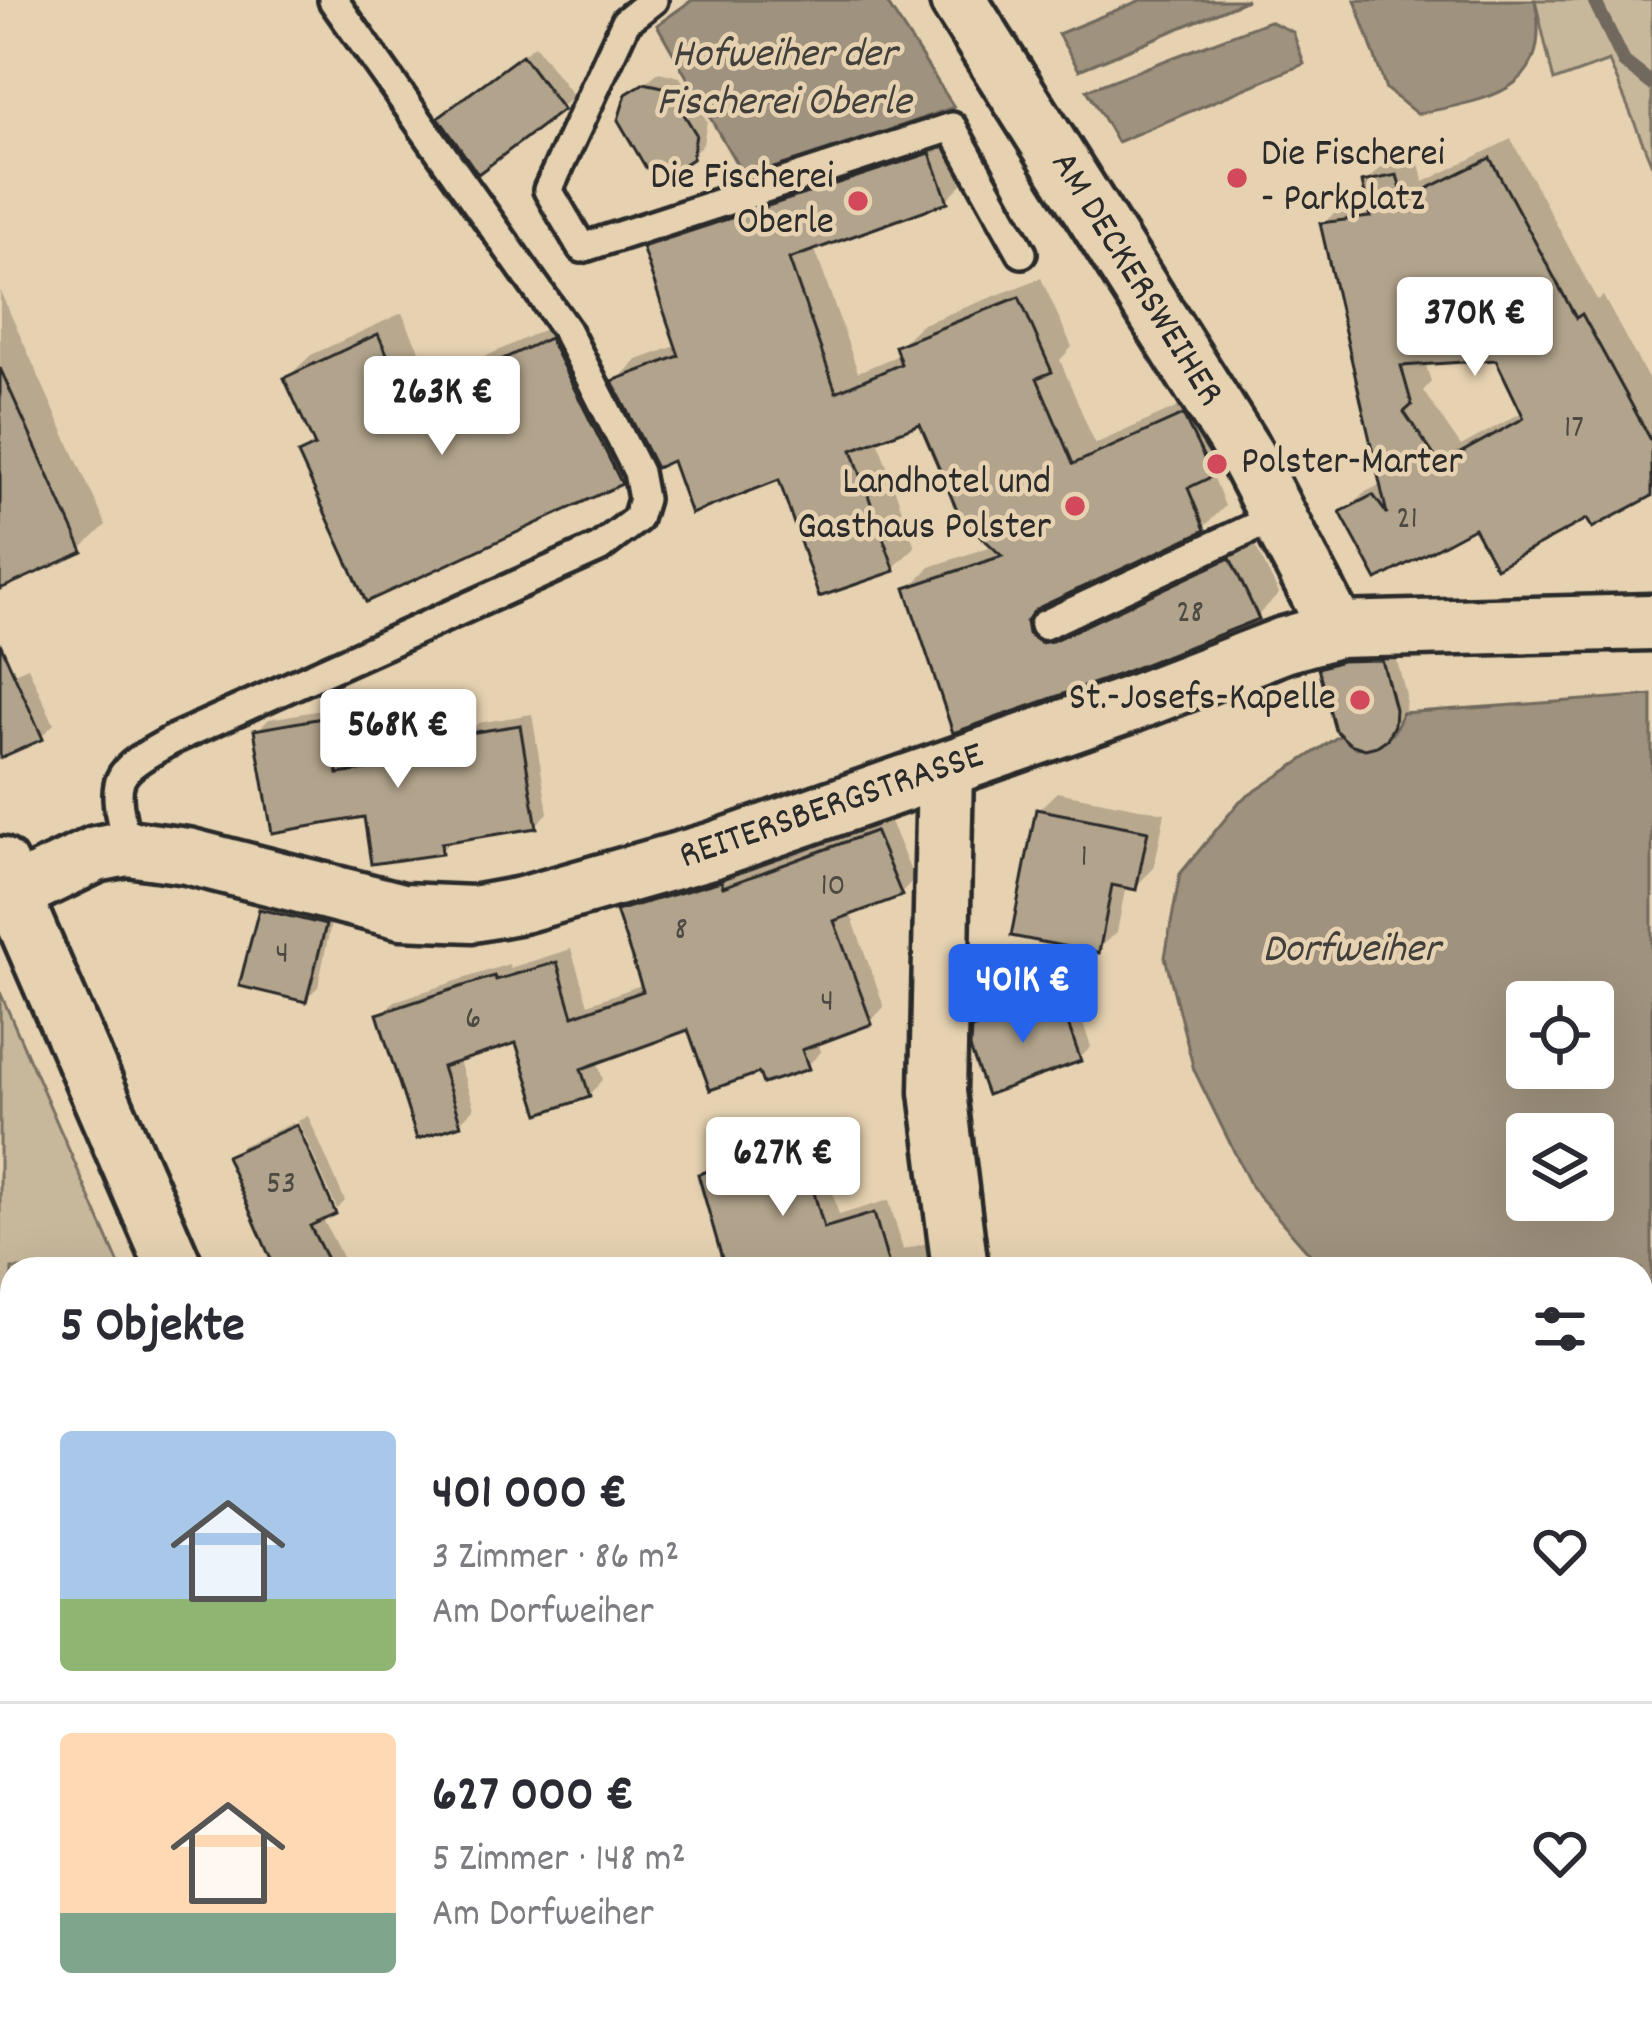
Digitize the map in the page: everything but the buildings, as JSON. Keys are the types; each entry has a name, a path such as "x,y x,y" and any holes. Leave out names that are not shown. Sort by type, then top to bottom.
{"street":[{"name":"AM DECKERSWEIHER","path":"958,0 1247,457 1337,630"},
{"name":"REITERSBERGSTRASSE","path":"4,886 96,854 128,848 187,856 402,911 473,914 714,850 1337,630 1652,622"},
{"path":"945,770 938,1092 959,1257"},
{"path":"4,886 171,1257"}],"lane":[{"path":"128,848 117,804 118,779 130,764 176,738 599,548 637,519 643,500 638,472 566,331 333,0"},
{"path":"653,0 626,21 548,190 582,248 952,127 1022,254"},
{"path":"1044,625 1278,516"}],"shaded area":[{"path":"1535,0 1652,0 1652,165 1609,61 1554,81"},
{"path":"0,992 116,1257 0,1257"}],"water":[{"name":"Hofweiher der Fischerei Oberle","path":"692,0 885,0 954,107 747,182 657,25"},
{"path":"1141,0 1247,0 1079,70 1058,34"},
{"path":"1355,0 1535,0 1534,55 1525,73 1491,96 1417,114 1386,89"},
{"path":"1269,21 1293,32 1304,64 1117,142 1087,90"},
{"name":"Dorfweiher","path":"1652,695 1652,1257 1312,1257 1252,1188 1194,1070 1165,957 1180,874 1240,801 1342,734 1356,748 1380,743 1391,735 1402,713"}],"waterway":[{"path":"1594,0 1624,62 1652,84"}],"place":[{"name":"Die Fischerei - Parkplatz","path":"1237,178"},
{"name":"Die Fischerei Oberle","path":"858,201"},
{"name":"Polster-Marter","path":"1217,464"},
{"name":"Landhotel und Gasthaus Polster","path":"1075,506"},
{"name":"St.-Josefs-Kapelle","path":"1360,700"}]}
